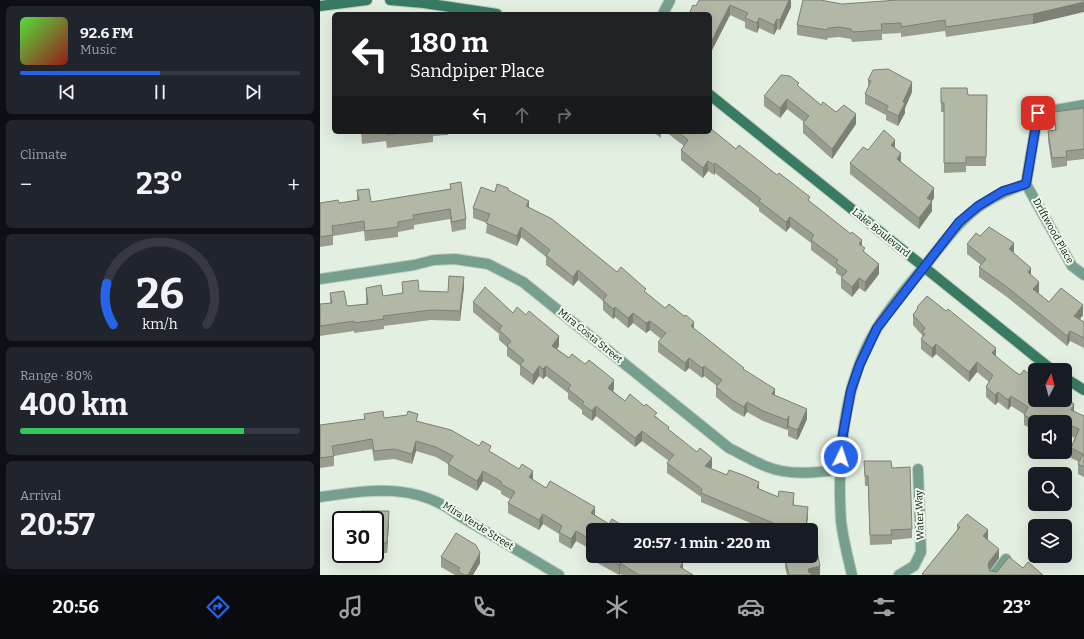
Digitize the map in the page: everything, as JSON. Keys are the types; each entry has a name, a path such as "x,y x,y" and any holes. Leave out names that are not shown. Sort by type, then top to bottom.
{"main road":[{"path":"320,6 367,0"},
{"path":"390,0 424,3 484,12"},
{"name":"Lake Boulevard","path":"712,97 1043,363"},
{"path":"1072,382 1084,390"}],"street":[{"path":"664,12 670,0"},
{"path":"852,575 841,522 841,445 851,390 860,364 877,328 959,222 978,206 1003,191 1026,184 1038,113 1084,105"},
{"name":"Driftwood Place","path":"1026,184 1072,266 1084,275"},
{"name":"Mira Costa Street","path":"320,279 414,265 434,260 455,259 488,264 523,282 730,448 767,466 788,471 818,472 842,469"},
{"name":"Water Way","path":"899,575 914,566 921,552 918,469"},
{"name":"Mira Verde Street","path":"320,497 372,490 410,492 444,504 458,515 559,575"},
{"path":"994,575 1006,559"}],"building":[{"path":"699,0 789,0 780,20 777,19 774,25 759,18 757,23 745,18 748,13 730,5 712,40 712,12 690,12 693,5 696,6"},
{"path":"803,0 820,0 842,4 898,0 1084,0 1084,2 1033,14 946,27 945,20 901,27 901,23 881,24 882,30 852,32 851,29 839,27 828,28 827,30 797,25"},
{"path":"888,69 912,82 903,102 905,103 898,116 886,110 888,106 865,94 871,81 868,80 873,70"},
{"path":"781,75 790,76 799,83 797,85 821,105 823,102 836,112 844,105 856,114 832,149 803,123 809,116 787,99 780,108 764,96"},
{"path":"941,88 967,88 968,95 987,95 986,157 966,157 966,163 944,163 944,103 941,103"},
{"path":"1084,108 1084,149 1066,151 1067,157 1052,158 1048,131 1056,130 1054,112"},
{"path":"712,130 736,149 739,145 777,175 779,173 810,197 808,200 851,234 852,232 862,240 859,244 865,248 863,251 879,264 865,282 859,278 852,287 841,278 847,271 836,263 838,260 811,240 814,235 790,217 786,222 759,201 761,199 715,163 714,165 708,161 703,168 681,150 688,140 680,134 712,134"},
{"path":"884,130 895,140 891,145 901,153 897,159 934,188 927,198 932,201 919,218 850,163 863,147 868,150"},
{"path":"461,182 466,219 452,222 450,209 413,215 414,219 398,222 398,227 365,231 364,221 332,226 333,235 320,237 320,203 338,200 339,203 359,200 357,190 369,189 371,202 451,189 450,184"},
{"path":"497,184 508,188 508,190 529,201 526,206 552,219 617,272 621,267 646,289 644,291 665,308 669,304 684,316 686,315 694,322 691,326 744,368 743,369 775,389 772,394 807,409 797,430 788,426 789,416 787,420 763,411 747,402 744,407 732,400 716,387 722,380 704,366 702,368 689,358 685,363 658,342 666,333 650,321 646,323 633,313 628,318 615,307 613,309 603,300 607,295 578,270 573,277 546,255 550,250 521,227 517,236 486,223 490,214 473,208 481,187 495,192"},
{"path":"989,227 1014,243 1009,249 1031,268 1028,272 1039,282 1033,289 1049,302 1061,288 1083,305 1074,316 1084,322 1084,338 1070,331 1067,336 1007,287 979,267 986,259 967,244 976,233 980,236"},
{"path":"449,276 464,277 460,311 431,310 383,316 384,319 354,323 354,321 320,326 320,304 332,303 330,293 344,291 347,306 368,304 366,288 381,285 383,296 403,293 402,282 418,280 419,291 448,292"},
{"path":"485,287 513,313 517,307 526,315 529,311 559,336 552,346 569,358 572,354 585,364 589,360 614,380 608,388 625,401 630,394 644,406 646,404 657,413 654,416 669,427 668,429 697,452 700,448 712,458 705,466 727,475 729,470 743,475 759,482 757,488 778,497 779,491 794,493 793,505 808,507 806,523 773,523 701,493 702,489 667,463 674,455 642,431 635,438 596,406 592,411 582,404 584,402 568,389 571,385 546,366 543,369 539,366 533,375 520,365 524,360 507,346 511,341 499,330 502,326 473,302"},
{"path":"927,296 946,311 948,309 996,348 992,353 1014,371 1020,375 1024,370 1028,373 1028,407 1011,396 1008,400 998,392 995,395 986,387 993,375 977,362 969,372 936,344 932,348 921,339 925,334 922,332 925,328 913,315 918,308 917,307"},
{"path":"1072,403 1074,404 1071,410 1084,416 1084,467 1078,464 1083,454 1072,448 1079,429 1072,426 1072,415 1028,415 1028,417 1024,415 1028,407 1072,407"},
{"path":"383,411 384,418 407,415 408,411 418,414 416,421 451,430 479,446 482,441 491,446 489,451 519,469 522,464 533,471 529,477 546,488 550,481 595,507 591,513 607,523 586,523 586,537 576,531 571,539 559,532 562,526 543,514 539,520 508,503 515,492 501,484 502,482 483,471 477,481 448,464 453,456 436,447 416,441 412,454 394,449 374,451 372,439 332,446 334,456 320,458 320,425 365,419 364,414"},
{"path":"864,461 891,461 892,468 910,467 912,529 891,530 892,535 870,535 868,476 865,476"},
{"path":"384,511 389,511 387,543 384,543"},
{"path":"967,514 988,530 983,536 999,549 989,562 988,565 990,571 997,572 1009,557 1023,568 1028,562 1043,575 922,574 960,527 957,525"},
{"path":"612,519 619,523 610,523"},
{"path":"456,533 476,545 480,553 468,575 464,575 458,571 460,568 441,557"},
{"path":"818,556 820,566 808,569 809,573 811,572 811,575 789,575 786,563 818,563"},
{"path":"620,563 682,563 680,567 693,575 639,575"}],"route":[{"path":"841,457 841,445 851,390 860,364 877,328 959,222 978,206 1003,191 1026,184 1038,113"}]}
